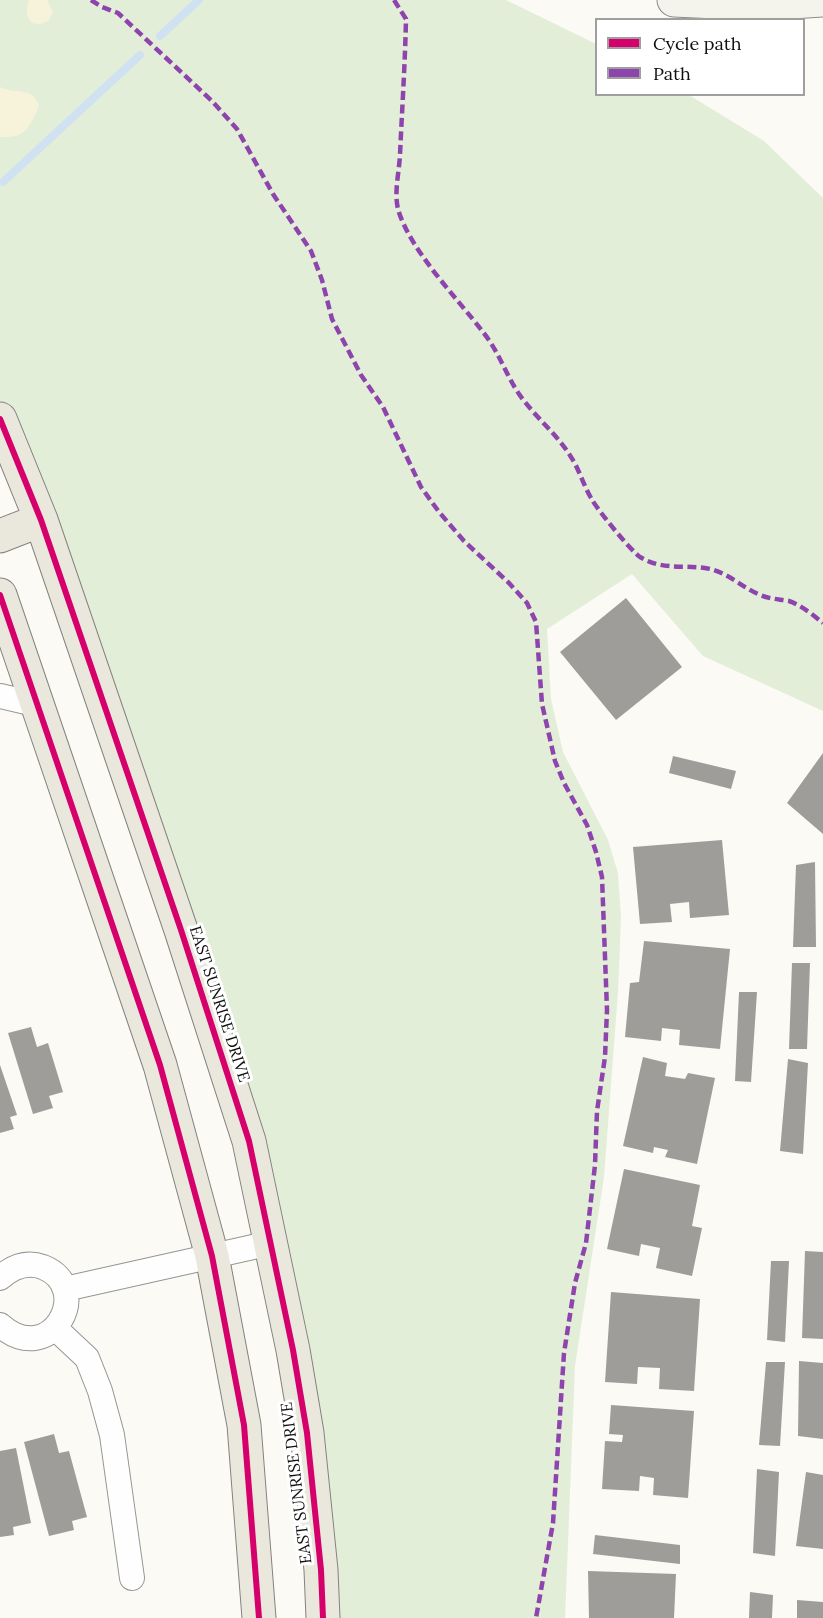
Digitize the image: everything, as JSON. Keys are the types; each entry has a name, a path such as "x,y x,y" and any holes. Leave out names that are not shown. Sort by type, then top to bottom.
{"main road":[{"name":"EAST SUNRISE DRIVE","path":"0,419 40,520 181,930 249,1142 293,1350 307,1432 321,1570 323,1618"},
{"path":"0,536 40,520"},
{"path":"0,595 160,1065 212,1256 244,1425 259,1618"}],"street":[{"path":"674,0 760,4 822,0"},
{"path":"0,696 39,705"},
{"path":"64,1288 271,1243"},
{"path":"0,1278 10,1269 23,1265 36,1265 48,1269 58,1277 64,1288 66,1310 55,1328 45,1336 33,1339 21,1338 9,1333 0,1325"},
{"path":"55,1328 87,1358 100,1391 112,1435 132,1578"}],"green space":[{"path":"0,0 506,0 595,44 595,96 691,96 764,141 823,198 823,711 703,656 632,574 547,629 551,699 563,752 608,840 618,873 621,917 618,992 604,1177 575,1366 565,1618 323,1618 271,1243 0,419"}],"sand":[{"path":"29,0 47,0 53,12 49,20 37,24 30,20 27,12"},
{"path":"0,87 28,93 36,99 39,106 30,124 20,135 0,137"}],"building":[{"path":"626,598 682,667 616,720 560,652"},
{"path":"823,753 823,834 787,803"},
{"path":"673,756 736,771 731,789 669,773"},
{"path":"722,840 729,915 690,918 689,902 670,904 672,922 640,924 633,847"},
{"path":"815,862 816,947 793,947 796,865"},
{"path":"644,941 730,949 720,1049 679,1045 680,1030 662,1028 661,1041 625,1037 630,983 639,982"},
{"path":"792,963 810,963 807,1049 789,1049"},
{"path":"739,992 757,992 751,1082 735,1081"},
{"path":"31,1027 37,1047 48,1043 63,1092 49,1096 53,1108 33,1114 8,1033"},
{"path":"643,1057 667,1063 665,1076 685,1079 688,1073 715,1078 697,1164 665,1157 668,1150 654,1147 653,1153 623,1146"},
{"path":"788,1059 808,1063 803,1154 780,1151"},
{"path":"0,1065 17,1115 10,1117 14,1129 0,1133"},
{"path":"624,1169 700,1185 692,1226 702,1228 692,1276 656,1268 660,1248 641,1244 639,1256 607,1249"},
{"path":"805,1251 823,1252 823,1339 802,1338"},
{"path":"771,1261 789,1261 785,1342 767,1340"},
{"path":"611,1292 700,1299 694,1391 659,1389 660,1368 638,1367 637,1384 605,1382"},
{"path":"799,1361 823,1363 823,1439 798,1436"},
{"path":"766,1362 785,1362 780,1446 759,1445"},
{"path":"611,1405 694,1411 688,1498 653,1495 654,1478 640,1476 639,1491 602,1489 605,1441 622,1442 623,1435 609,1434"},
{"path":"54,1434 59,1453 69,1451 87,1517 72,1521 74,1530 49,1536 24,1442"},
{"path":"16,1448 31,1523 13,1527 14,1535 0,1537 0,1451"},
{"path":"757,1469 779,1472 775,1556 753,1553"},
{"path":"806,1472 823,1475 823,1549 796,1546"},
{"path":"595,1535 680,1545 680,1564 593,1554"},
{"path":"588,1571 676,1574 674,1618 589,1618"},
{"path":"750,1592 773,1595 772,1618 749,1618"},
{"path":"797,1600 823,1602 823,1618 797,1618"}],"waterway":[{"path":"160,36 199,0"},
{"path":"3,182 140,55"}],"marked path":[{"path":"91,0 118,13 212,101 237,129 273,194 311,251 322,280 332,319 361,375 383,407 421,487 464,541 527,603 536,622 542,704 555,761 587,825 602,877 607,1010 605,1057 597,1111 595,1165 586,1243 575,1283 564,1353 553,1523 536,1618"},
{"path":"394,0 406,19 397,203 404,224 423,257 489,340 519,394 565,449 594,503 635,553 656,564 705,568 720,572 762,596 789,601 823,623"}],"cycle path":[{"path":"0,419 41,520 181,930 249,1141 293,1350 307,1433 321,1570 323,1618"},
{"path":"0,595 160,1065 212,1256 244,1425 259,1618"}]}
